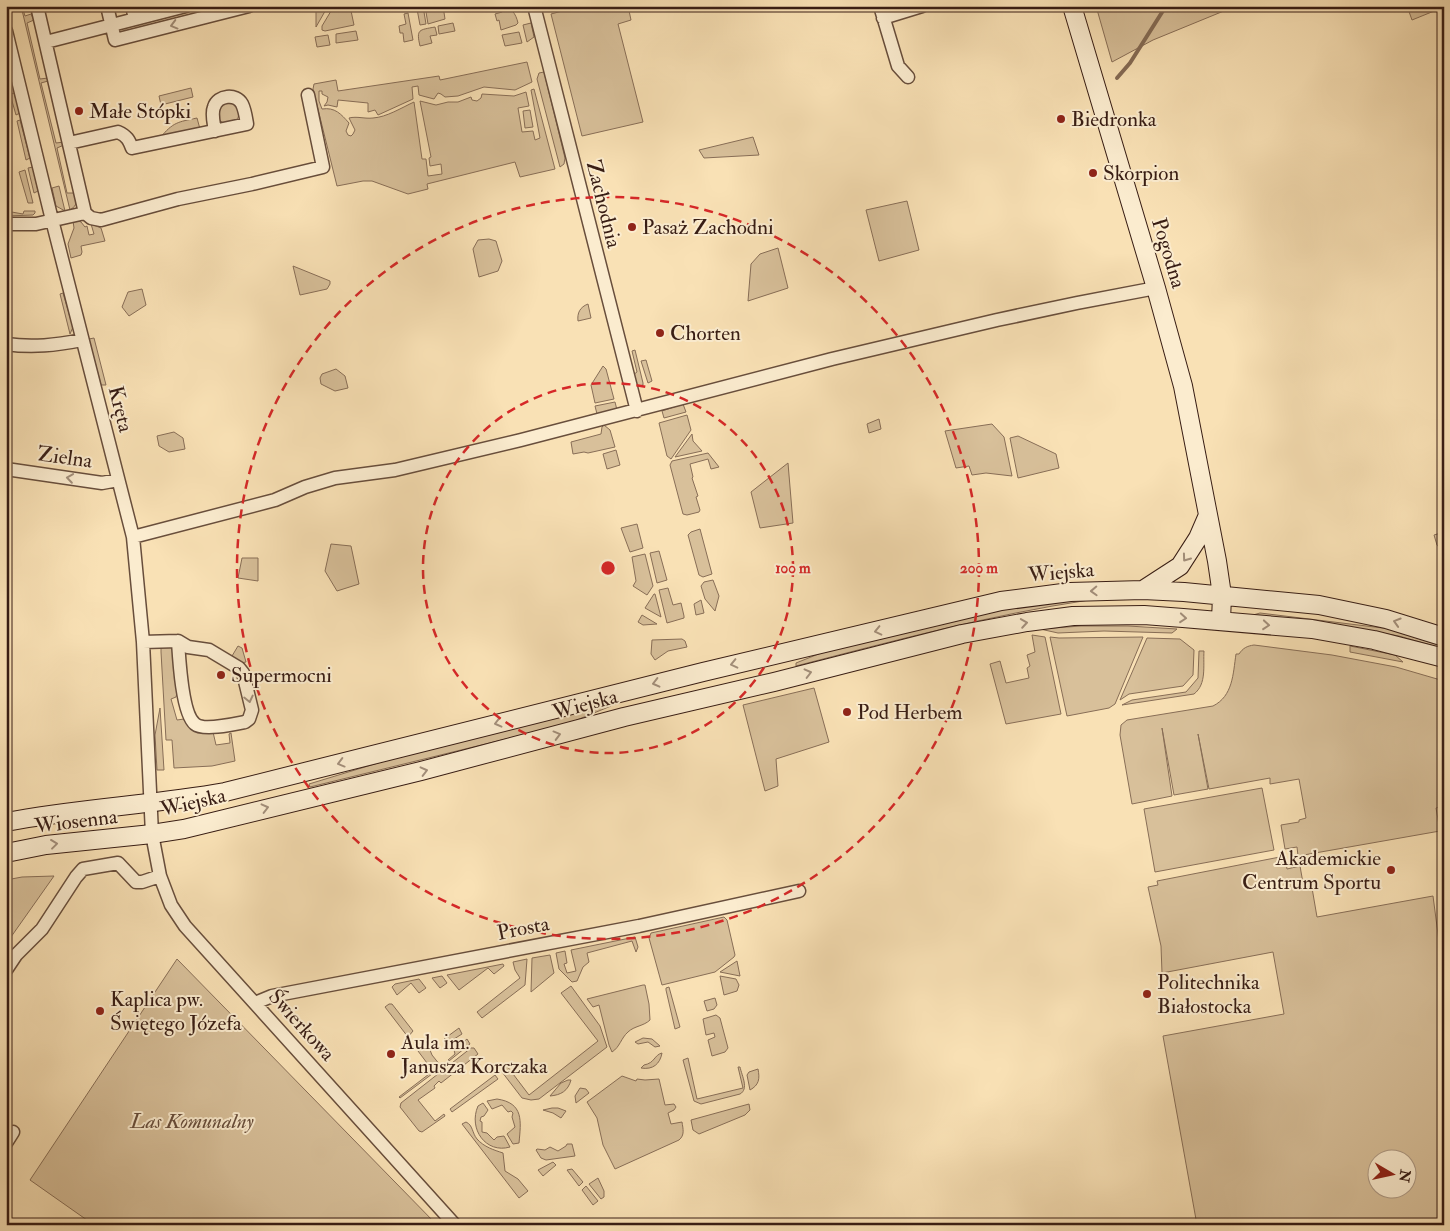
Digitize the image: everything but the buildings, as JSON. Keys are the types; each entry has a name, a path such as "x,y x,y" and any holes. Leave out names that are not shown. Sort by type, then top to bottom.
{"main road":[{"name":"Pogodna","path":"1072,6 1156,288 1183,386 1222,595"},
{"path":"1143,590 1180,566 1198,538 1208,515"},
{"name":"Wiejska","path":"150,804 225,792 703,672 1001,601 1070,592 1143,590 1222,595 1319,605 1386,619 1444,636"},
{"path":"1221,621 1222,595"},
{"name":"Wiejska","path":"152,834 184,829 421,771 624,717 774,682 962,634 1027,622 1073,616 1144,615 1221,621 1312,629 1374,640 1444,658"},
{"path":"766,657 759,663 759,676 766,682 774,682"},
{"path":"703,672 709,697"},
{"path":"225,792 230,817"},
{"name":"Wiosenna","path":"6,822 79,810 150,804"},
{"name":"Wiosenna","path":"6,853 46,845 152,834"}],"street":[{"path":"37,6 85,213 91,218 101,220 178,199 323,167 308,95"},
{"path":"107,6 115,40 220,10 249,6"},
{"path":"132,6 135,19"},
{"path":"46,42 186,6"},
{"name":"Zachodnia","path":"534,6 637,411"},
{"path":"908,77 898,66 882,12 922,6"},
{"name":"Kręta","path":"6,31 82,340 133,537 143,642 150,804"},
{"path":"69,143 118,132 125,135 132,148 215,131"},
{"path":"6,224 36,224 85,213"},
{"path":"133,537 274,500 305,487 335,478 403,468 535,437 832,359 976,324 1156,288"},
{"path":"6,344 55,345 82,340"},
{"name":"Zielna","path":"6,468 102,482 118,480"},
{"path":"143,642 178,641 188,648 209,650 239,668 243,672 252,710 249,720 208,727 194,724 190,718 181,684 178,641"},
{"name":"Wiejska","path":"150,804 152,834"},
{"name":"Świerkowa","path":"152,834 160,876 171,905 185,926 455,1225"},
{"path":"6,970 16,955 42,929 83,868 118,863 136,882 160,876"},
{"name":"Prosta","path":"255,1003 272,996 639,926 799,891"}],"green space":[{"path":"21,6 25,16 31,14 34,20 27,23 40,79 48,78 48,81 41,83 56,143 64,142 64,145 57,148 67,193 75,193 76,204 70,210"},
{"path":"316,6 328,6 316,27"},
{"path":"334,6 350,6 354,25 322,30 322,26"},
{"path":"423,6 426,24 420,25 417,9"},
{"path":"425,6 443,6 445,19 428,24"},
{"path":"501,6 508,7 513,11 518,23 516,25 501,30 499,20 497,21 495,14 502,12"},
{"path":"581,6 628,6 631,20 618,24 643,122 582,136 551,14"},
{"path":"1096,6 1236,6 1153,40 1112,62"},
{"path":"1407,6 1444,6 1444,7 1412,20"},
{"path":"408,13 413,40 404,42 403,33 400,33 399,26 406,24 404,14"},
{"path":"453,23 455,31 439,34 438,26"},
{"path":"531,23 534,37 527,42 523,25"},
{"path":"435,27 437,35 430,36 432,43 420,46 418,36 420,31"},
{"path":"356,31 358,40 336,43 336,34"},
{"path":"519,32 522,43 505,46 502,35"},
{"path":"328,35 330,45 317,47 315,37"},
{"path":"527,62 532,82 515,90 484,87 458,96 445,97 438,93 434,99 419,95 418,86 412,87 413,99 378,115 375,110 368,112 368,103 338,100 337,107 324,106 328,97 322,94 322,91 319,91 319,101 322,109 334,110 349,123 346,131 351,136 355,130 349,118 383,116 414,102 422,159 426,159 428,176 442,174 441,164 430,166 429,158 431,157 420,101 436,105 458,102 471,97 472,100 477,101 481,98 482,94 514,96 526,92 529,106 518,108 522,132 533,131 535,140 540,138 531,90 534,89 555,169 520,177 515,162 427,184 428,189 408,194 372,181 337,186 313,89 314,84 336,80 338,91 439,76 440,80"},
{"path":"544,72 565,158 564,164 560,167 537,79 539,73"},
{"path":"191,88 193,97 161,105 159,96"},
{"path":"14,93 20,113 16,115 10,94"},
{"path":"228,102 238,109 239,113 232,123 228,124 218,117 217,113 224,103"},
{"path":"530,110 533,127 525,128 523,111"},
{"path":"197,118 200,129 160,138 176,123"},
{"path":"20,120 30,158 26,160 17,121"},
{"path":"753,137 759,155 704,158 699,150"},
{"path":"33,167 38,191 34,193 28,168"},
{"path":"25,170 33,203 28,203 19,172"},
{"path":"59,186 65,211 56,206 52,188"},
{"path":"907,201 919,250 879,261 866,210"},
{"path":"6,211 23,214 24,211 35,211 35,213 33,215 6,216"},
{"path":"77,220 85,227 87,226 89,235 94,234 91,224 101,228 105,241 81,246 81,255 71,258 68,244 74,228 73,221"},
{"path":"489,239 496,241 502,261 498,271 479,277 473,249 478,240"},
{"path":"778,248 788,288 748,301 751,264 760,254"},
{"path":"293,266 330,281 330,284 327,289 300,295"},
{"path":"142,289 146,305 129,316 122,307 128,292"},
{"path":"63,293 73,327 70,334 60,294"},
{"path":"588,304 591,318 578,321 580,311"},
{"path":"94,338 106,385 101,385 89,339"},
{"path":"635,350 643,383 643,385 636,387 633,375 637,372 632,351"},
{"path":"646,360 652,381 648,383 641,361"},
{"path":"603,366 606,369 614,399 595,403 591,385"},
{"path":"336,369 345,376 348,388 335,391 321,384 320,378 322,374"},
{"path":"615,402 617,410 597,414 595,406"},
{"path":"683,404 686,412 664,418 662,411"},
{"path":"687,415 691,430 671,459 667,456 659,423"},
{"path":"879,419 881,429 869,433 867,424"},
{"path":"992,424 1004,437 1012,476 986,473 972,475 969,466 956,468 945,431"},
{"path":"604,425 610,430 615,447 573,454 571,442 601,434"},
{"path":"174,432 183,438 185,449 169,452 159,446 157,436"},
{"path":"692,434 693,441 702,451 675,457"},
{"path":"1018,436 1056,454 1059,468 1018,478 1010,438"},
{"path":"616,450 620,465 607,469 603,454"},
{"path":"708,453 719,467 711,469 708,459 690,464 700,510 699,512 687,515 683,514 670,465 672,461"},
{"path":"788,463 793,523 760,528 751,492"},
{"path":"637,524 643,548 630,552 621,528"},
{"path":"700,529 712,574 703,577 699,575 688,535"},
{"path":"1444,532 1444,553 1437,545 1434,535"},
{"path":"331,544 351,546 359,584 337,591 325,571"},
{"path":"659,551 667,580 657,583 650,553"},
{"path":"645,554 653,586 647,595 633,586 636,581 632,557"},
{"path":"242,558 258,558 258,581 238,578"},
{"path":"713,580 719,596 715,611 705,599 701,586 704,582"},
{"path":"668,588 673,605 681,603 684,618 667,623 659,590"},
{"path":"655,594 661,617 645,608"},
{"path":"701,600 704,613 696,615 694,604"},
{"path":"1089,600 978,621 796,666 796,663 836,647 1008,607 1046,601"},
{"path":"1260,613 1399,630 1444,643 1444,649 1399,636 1324,623 1253,615"},
{"path":"642,615 657,624 643,625 638,622"},
{"path":"1081,626 1177,629 1172,633 1104,631 1058,633 1040,629"},
{"path":"1032,635 1045,637 1061,714 1006,724 990,664 1000,661 1006,683 1029,678 1027,668 1030,666 1027,655 1035,652"},
{"path":"1050,637 1143,637 1115,704 1109,708 1067,716"},
{"path":"1147,638 1180,639 1194,650 1193,675 1183,686 1129,694 1120,700"},
{"path":"682,639 687,647 668,651 655,660 651,654 652,640"},
{"path":"1254,645 1332,655 1396,667 1444,681 1444,806 1436,808 1440,831 1298,856 1297,847 1285,849 1281,825 1299,822 1299,820 1306,818 1299,779 1270,784 1270,778 1209,789 1198,734 1208,789 1174,795 1162,728 1172,796 1132,804 1120,735 1121,725 1127,720 1213,706 1220,702 1231,684 1236,654"},
{"path":"170,646 174,650 177,693 176,697 171,699 177,720 184,719 213,732 216,745 230,743 229,734 231,733 235,761 212,766 174,768 172,740 166,740 161,652 161,647"},
{"path":"238,646 242,648 246,662 241,663 232,656"},
{"path":"1350,646 1395,655 1403,662 1350,652"},
{"path":"1199,651 1204,651 1204,674 1201,685 1194,694 1122,705 1132,700 1186,692 1198,678"},
{"path":"814,688 829,742 776,759 778,786 765,791 743,705"},
{"path":"611,703 611,706 567,724 310,787 309,784 414,752"},
{"path":"160,708 164,770 157,770 155,735"},
{"path":"1262,788 1274,850 1155,872 1144,809"},
{"path":"1285,856 1287,869 1300,866 1303,883 1311,882 1317,917 1433,896 1444,980 1444,1225 1197,1225 1163,1036 1284,1014 1273,952 1162,973 1161,946 1148,887 1158,885 1157,881"},
{"path":"54,876 6,944 6,880 22,877"},
{"path":"724,917 727,920 734,957 715,972 662,985 649,938 651,933"},
{"path":"635,937 638,947 636,952 632,941 587,953 589,962 583,967 577,981 572,982 559,969 556,953 565,951 567,963 564,964 567,973 576,971 571,950"},
{"path":"550,955 554,973 531,992 532,958"},
{"name":"Las Komunalny","path":"177,959 437,1225 94,1225 30,1180"},
{"path":"527,959 525,985 482,1018 477,1012 520,978 513,962"},
{"path":"737,961 740,976 720,972"},
{"path":"503,964 504,966 494,974 488,968 459,990 447,975"},
{"path":"442,976 447,983 440,988 432,978"},
{"path":"720,976 736,979 739,985 737,991 724,995"},
{"path":"419,979 426,988 419,993 411,983 397,995 392,987 395,984"},
{"path":"645,985 649,1004 650,1020 628,1032 612,1052 599,1005 593,1007 587,999"},
{"path":"571,986 600,1026 607,1047 539,1099 522,1098 502,1072 502,1069 507,1066 529,1095 598,1041 561,993"},
{"path":"669,987 680,1027 675,1029 666,990"},
{"path":"715,998 717,1005 714,1009 707,1011 704,1001"},
{"path":"392,1004 413,1031 408,1037 385,1007"},
{"path":"716,1015 720,1018 728,1048 725,1052 712,1056 708,1040 715,1037 714,1033 706,1035 703,1019"},
{"path":"459,1028 462,1034 446,1044 444,1039"},
{"path":"643,1038 652,1039 660,1046 655,1047 648,1042 638,1044 635,1042"},
{"path":"467,1039 470,1044 449,1061 455,1054 454,1050"},
{"path":"420,1043 430,1050 440,1068 400,1098 433,1071 415,1047"},
{"path":"471,1048 474,1048 478,1054 441,1083 439,1081 434,1086 435,1088 418,1100 435,1121 444,1114 445,1116 422,1132 419,1131 400,1107 401,1103"},
{"path":"662,1053 660,1060 655,1065 649,1068 641,1068 650,1063 657,1055"},
{"path":"688,1058 697,1099 743,1088 738,1067 740,1067 744,1082 743,1092 701,1104 694,1101 683,1060"},
{"path":"758,1069 758,1081 750,1090 747,1075 749,1072"},
{"path":"495,1075 498,1079 452,1112 450,1109"},
{"path":"622,1076 636,1081 637,1079 659,1079 665,1105 674,1104 676,1107 668,1113 671,1124 682,1122 683,1132 679,1140 615,1169 603,1145 597,1118 587,1102"},
{"path":"571,1080 566,1090 558,1095 550,1096 561,1083"},
{"path":"580,1088 586,1089 589,1093 576,1103 575,1096"},
{"path":"497,1099 512,1104 519,1114 519,1143 513,1144 507,1134 515,1127 512,1117 513,1113 511,1111 508,1112 502,1105 492,1109 487,1101"},
{"path":"483,1103 488,1110 481,1117 482,1132 487,1133 494,1140 497,1137 504,1136 510,1147 493,1147 481,1138 475,1123 478,1106"},
{"path":"749,1104 750,1110 745,1115 699,1134 693,1130 691,1120"},
{"path":"552,1108 566,1111 561,1118 543,1110"},
{"path":"466,1122 470,1125 475,1137 480,1142 489,1148 503,1153 505,1171 518,1179 528,1191 519,1198 462,1124"},
{"path":"567,1144 572,1144 575,1156 546,1160 541,1158 536,1150 545,1150 550,1147 558,1151"},
{"path":"553,1162 556,1165 543,1176 538,1170"},
{"path":"572,1169 583,1182 579,1186 567,1170"},
{"path":"598,1178 604,1191 604,1197 601,1199 589,1184"},
{"path":"586,1186 598,1201 593,1205 582,1190"}],"waterway":[{"path":"1117,78 1130,63 1166,6"}],"place":[{"name":"Małe Stópki","path":"79,111"},
{"name":"Biedronka","path":"1061,119"},
{"name":"Skorpion","path":"1093,173"},
{"name":"Pasaż Zachodni","path":"632,227"},
{"name":"Chorten","path":"660,333"},
{"name":"Supermocni","path":"221,675"},
{"name":"Pod Herbem","path":"847,712"},
{"name":"Akademickie Centrum Sportu","path":"1391,870"},
{"name":"Politechnika Białostocka","path":"1147,994"},
{"name":"Kaplica pw. Świętego Józefa","path":"100,1011"},
{"name":"Aula im. Janusza Korczaka","path":"391,1054"}]}
